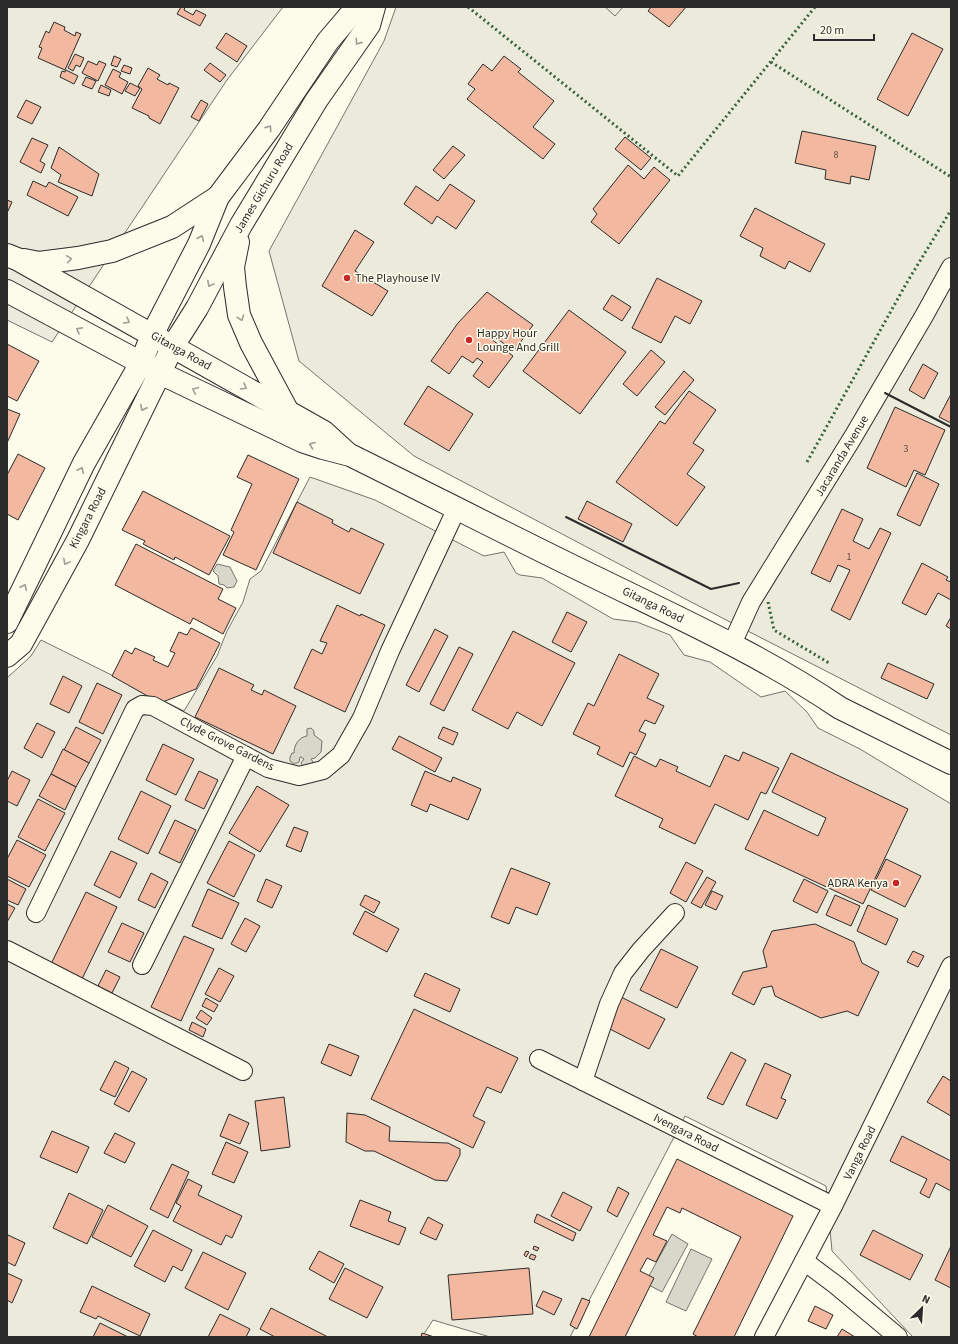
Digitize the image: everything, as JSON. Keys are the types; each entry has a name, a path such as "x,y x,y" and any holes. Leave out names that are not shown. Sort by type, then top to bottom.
{"main road":[{"path":"7,622 84,463 141,363 152,335 198,244 218,196 268,129 328,41 357,7"},
{"name":"James Gichuru Road","path":"160,373 173,346 197,308 241,225 316,102 369,25 374,7"},
{"path":"12,257 39,263 78,258 112,251 172,227 218,196"},
{"path":"241,225 233,268 239,315 251,343 288,412"},
{"name":"Gitanga Road","path":"12,257 324,432 350,455"},
{"name":"Gitanga Road","path":"7,291 160,373 302,441 350,455 543,552 732,644 824,697 840,708 951,763"},
{"name":"Kingara Road","path":"7,656 21,644 78,540 160,373"}],"street":[{"name":"Jacaranda Avenue","path":"732,644 751,602 853,438 951,267"},
{"name":"Clyde Grove Gardens","path":"36,913 135,709 142,704 153,706 268,768 299,776 323,770 341,755 362,718 390,651 457,508"},
{"path":"142,965 246,756"},
{"path":"583,1081 609,1004 623,973 641,950 675,913"},
{"path":"7,950 243,1071"},
{"name":"Vanga Road","path":"764,1337 833,1206 951,966"},
{"name":"Ivengara Road","path":"539,1059 833,1206"},
{"path":"804,1261 836,1285 898,1337"}],"shaded area":[{"path":"7,7 283,7 227,80 52,342 7,320"},
{"path":"396,7 951,7 951,735 695,604 414,456 299,361 269,251 384,41"},
{"path":"605,7 623,7 615,16"},
{"path":"310,477 375,500 484,556 504,552 516,573 520,575 542,578 613,619 637,622 670,635 684,655 710,662 761,697 785,691 807,712 818,728 860,749 951,804 951,1337 913,1337 832,1251 826,1186 685,1116 570,1337 490,1337 433,1320 422,1337 7,1337 7,678 31,656 41,640 184,711 217,656 227,631 243,602 250,579 261,571"},
{"path":"217,564 230,567 237,581 234,587 227,588 224,585 219,584 218,576 213,571"},
{"path":"311,728 314,731 314,735 322,741 321,752 315,758 311,759 313,762 312,766 303,766 301,763 304,759 301,757 299,762 292,763 290,761 290,757 292,753 294,753 296,744 299,740 307,736 307,729"},
{"path":"672,1234 688,1244 662,1292 645,1283"},
{"path":"691,1249 712,1259 686,1311 666,1302"}],"building":[{"path":"181,7 185,7 184,10 193,15 196,10 206,15 200,26 177,14"},
{"path":"651,7 686,7 669,27 648,11"},
{"path":"54,22 65,27 64,30 75,36 76,32 81,34 65,70 38,58 42,48 39,47 46,31 49,33"},
{"path":"226,33 247,46 237,62 216,48"},
{"path":"912,33 943,49 908,116 877,99"},
{"path":"75,54 84,58 80,67 76,65 73,71 68,68"},
{"path":"114,56 121,59 117,67 111,65"},
{"path":"504,56 521,69 518,72 554,101 533,127 555,144 543,159 467,99 475,89 468,84 483,64 492,71"},
{"path":"88,61 97,65 99,61 106,64 98,81 82,73"},
{"path":"210,63 226,75 220,82 204,70"},
{"path":"124,65 132,68 130,74 121,71"},
{"path":"148,68 160,75 157,79 168,85 169,83 179,88 160,124 149,118 149,116 132,108 142,89 138,86"},
{"path":"113,69 121,73 119,77 128,82 122,94 105,85"},
{"path":"66,70 78,76 74,84 60,77 62,71 65,72"},
{"path":"86,77 96,81 92,89 82,85"},
{"path":"130,83 140,88 135,96 125,91"},
{"path":"101,85 111,90 109,96 98,92"},
{"path":"26,100 41,107 32,124 17,117"},
{"path":"201,100 208,104 199,121 191,117"},
{"path":"802,131 876,146 869,180 851,176 850,184 825,179 826,170 795,163"},
{"path":"625,137 651,158 641,170 615,149"},
{"path":"32,138 48,145 40,161 45,164 41,173 20,162"},
{"path":"453,146 465,155 444,179 433,170"},
{"path":"59,147 99,174 92,196 58,182 61,175 51,168"},
{"path":"628,165 644,179 654,167 670,180 619,244 591,222 597,214 593,209"},
{"path":"33,181 46,187 49,182 78,197 68,216 27,195"},
{"path":"450,184 475,201 456,229 437,216 432,224 404,204 416,186 438,201"},
{"path":"7,200 12,202 7,213"},
{"path":"755,208 825,244 810,272 789,261 785,269 760,256 763,248 740,236"},
{"name":"The Playhouse IV","path":"355,230 374,242 355,271 388,291 372,316 322,286"},
{"path":"657,278 702,301 690,324 675,316 661,343 632,328"},
{"name":"Happy Hour Lounge And Grill","path":"487,292 533,325 514,351 492,335 490,338 513,356 489,388 473,376 483,362 477,358 473,363 462,356 449,374 431,361 458,323"},
{"path":"612,295 631,307 622,321 603,309"},
{"path":"569,310 626,352 580,414 523,371"},
{"path":"7,344 39,361 17,401 7,396"},
{"path":"651,350 665,362 637,396 623,384"},
{"path":"923,364 938,373 924,399 909,390"},
{"path":"684,371 694,380 665,415 655,407"},
{"path":"428,386 473,414 449,451 404,424"},
{"path":"689,391 716,410 693,443 704,450 687,474 705,487 677,526 616,482 660,421 665,424"},
{"path":"951,394 951,423 939,417"},
{"path":"895,407 945,430 925,475 914,470 906,487 867,468"},
{"path":"7,409 20,414 7,443"},
{"path":"18,454 45,468 18,520 7,514 7,475"},
{"path":"248,455 299,479 256,570 223,555 234,532 231,530 252,484 237,477"},
{"path":"917,473 939,484 920,526 897,515"},
{"path":"143,491 230,536 209,575 175,557 174,560 143,544 145,541 122,530"},
{"path":"587,501 632,524 623,542 578,519"},
{"path":"297,502 333,520 332,523 349,532 351,528 384,544 360,594 273,553"},
{"path":"842,509 863,519 853,541 869,549 880,528 891,533 850,620 831,610 850,570 838,565 830,582 811,573"},
{"path":"136,544 223,589 218,599 236,608 223,634 193,618 190,624 115,585"},
{"path":"922,563 948,577 946,580 951,582 951,600 938,593 926,615 902,603"},
{"path":"337,605 360,616 361,614 385,625 345,712 294,688 312,649 322,654 327,643 320,641"},
{"path":"567,612 587,622 571,652 552,642"},
{"path":"951,617 951,629 946,626"},
{"path":"191,628 220,643 196,689 160,703 112,676 125,650 132,654 135,648 155,657 153,660 168,667 175,653 170,651 179,632 187,635"},
{"path":"435,629 448,636 419,692 406,685"},
{"path":"513,631 575,663 542,726 517,712 508,729 472,710"},
{"path":"459,647 473,654 444,711 430,704"},
{"path":"619,654 659,674 647,698 664,706 655,724 645,720 639,731 646,734 636,755 630,752 623,767 597,754 600,747 573,734 588,703 594,706"},
{"path":"888,663 934,684 927,699 881,678"},
{"path":"219,668 254,685 251,690 262,695 264,690 296,706 273,754 195,717"},
{"path":"63,676 82,686 69,713 50,704"},
{"path":"97,683 122,695 103,734 79,722"},
{"path":"37,723 55,732 42,758 24,748"},
{"path":"76,727 101,740 89,763 64,750"},
{"path":"443,727 458,733 453,745 438,738"},
{"path":"399,736 442,758 435,772 392,749"},
{"path":"163,744 194,759 176,795 146,780"},
{"path":"63,749 89,763 76,787 51,774"},
{"path":"743,752 779,768 766,794 761,792 748,820 715,804 695,844 659,827 663,819 615,796 634,756 656,767 660,759 678,767 676,771 710,787 725,755 739,761"},
{"path":"791,753 908,809 863,904 745,849 764,810 818,836 826,818 772,792"},
{"path":"12,771 30,780 17,806 7,801 7,781"},
{"path":"199,771 218,780 204,809 185,800"},
{"path":"425,771 451,782 453,777 481,789 468,820 430,804 427,812 411,805"},
{"path":"51,774 76,787 65,810 39,796"},
{"path":"257,786 289,805 260,852 229,833"},
{"path":"141,791 171,806 148,854 118,839"},
{"path":"38,799 65,813 45,851 18,837"},
{"path":"175,820 196,830 180,863 159,853"},
{"path":"294,827 308,832 301,852 286,846"},
{"path":"17,840 46,855 29,887 7,876 7,859"},
{"path":"229,841 255,855 234,897 207,883"},
{"path":"111,851 137,863 120,898 94,885"},
{"name":"ADRA Kenya","path":"886,859 921,876 905,907 871,890"},
{"path":"686,862 703,871 686,902 670,893"},
{"path":"511,868 550,883 537,915 516,907 509,924 491,917"},
{"path":"151,873 168,882 155,908 138,900"},
{"path":"707,877 716,882 701,908 691,903"},
{"path":"7,879 26,889 18,905 7,900"},
{"path":"266,879 282,886 272,908 257,901"},
{"path":"804,879 828,891 817,913 793,901"},
{"path":"208,889 239,903 222,939 192,926"},
{"path":"712,891 723,896 716,910 705,905"},
{"path":"86,892 117,907 82,979 51,964"},
{"path":"365,895 380,902 374,913 360,905"},
{"path":"835,895 860,906 851,926 826,915"},
{"path":"7,904 15,908 7,922"},
{"path":"868,905 898,919 886,945 857,931"},
{"path":"365,911 399,929 387,952 353,934"},
{"path":"245,918 260,926 246,952 231,944"},
{"path":"122,923 144,933 130,962 108,952"},
{"path":"815,924 854,942 862,963 879,972 858,1016 847,1011 821,1018 775,996 772,986 762,988 754,1005 732,994 743,972 767,967 763,951 772,931"},
{"path":"184,936 214,949 181,1021 151,1007"},
{"path":"661,949 698,967 677,1008 640,990"},
{"path":"913,951 924,956 918,967 907,962"},
{"path":"219,968 234,976 220,1002 205,994"},
{"path":"106,970 120,977 112,993 98,986"},
{"path":"425,973 460,989 450,1012 414,996"},
{"path":"621,997 665,1019 649,1049 606,1027"},
{"path":"206,998 218,1005 214,1012 202,1006"},
{"path":"414,1009 518,1058 501,1093 487,1087 473,1116 485,1122 473,1148 371,1099"},
{"path":"201,1010 212,1018 207,1025 196,1018"},
{"path":"192,1022 206,1029 203,1037 189,1030"},
{"path":"329,1044 359,1056 351,1076 321,1063"},
{"path":"731,1052 746,1060 723,1105 707,1098"},
{"path":"115,1061 129,1068 115,1097 100,1090"},
{"path":"765,1063 791,1075 781,1098 786,1100 777,1119 746,1105"},
{"path":"132,1071 147,1079 129,1112 114,1104"},
{"path":"943,1076 951,1081 951,1116 927,1102"},
{"path":"284,1097 290,1147 261,1151 255,1101"},
{"path":"347,1113 365,1115 390,1127 389,1141 448,1143 460,1149 460,1155 447,1181 435,1180 374,1151 365,1151 346,1142"},
{"path":"229,1114 249,1123 240,1144 220,1136"},
{"path":"52,1131 89,1147 77,1173 40,1157"},
{"path":"115,1133 135,1143 125,1163 104,1153"},
{"path":"902,1136 951,1161 951,1191 936,1183 929,1198 920,1193 927,1179 890,1161"},
{"path":"226,1142 248,1152 234,1183 212,1174"},
{"path":"677,1159 793,1216 734,1337 698,1337 693,1334 741,1237 682,1208 680,1213 667,1207 653,1235 667,1241 656,1262 647,1258 640,1271 654,1278 625,1337 589,1337"},
{"path":"172,1164 189,1172 168,1218 150,1209"},
{"path":"188,1179 202,1186 198,1195 242,1216 232,1238 226,1235 221,1245 173,1221 181,1206 176,1203"},
{"path":"618,1187 629,1193 617,1217 607,1211"},
{"path":"563,1192 592,1207 580,1231 551,1216"},
{"path":"69,1193 103,1210 87,1244 53,1228"},
{"path":"360,1200 391,1212 388,1221 406,1228 399,1245 350,1226"},
{"path":"108,1205 148,1226 131,1257 92,1237"},
{"path":"537,1214 576,1233 573,1241 534,1222"},
{"path":"428,1217 443,1225 436,1240 420,1233"},
{"path":"153,1230 192,1250 182,1271 173,1266 165,1282 134,1266"},
{"path":"873,1230 923,1255 910,1280 860,1255"},
{"path":"8,1235 25,1243 15,1266 7,1262"},
{"path":"534,1246 539,1248 537,1251 533,1249"},
{"path":"951,1246 951,1288 935,1280"},
{"path":"319,1251 344,1264 334,1283 309,1269"},
{"path":"526,1251 529,1252 526,1257 524,1255"},
{"path":"203,1252 246,1273 228,1310 185,1288"},
{"path":"531,1254 536,1256 534,1260 529,1258"},
{"path":"345,1268 383,1287 367,1318 329,1299"},
{"path":"529,1268 533,1314 452,1320 448,1275"},
{"path":"7,1273 22,1280 12,1303 7,1300"},
{"path":"92,1286 150,1314 140,1336 98,1316 96,1319 80,1312"},
{"path":"543,1291 562,1299 554,1315 536,1306"},
{"path":"582,1298 590,1301 577,1329 570,1325"},
{"path":"815,1306 833,1315 826,1329 808,1321"},
{"path":"271,1308 328,1337 275,1337 260,1329"},
{"path":"220,1314 250,1329 246,1337 208,1337"},
{"path":"100,1323 128,1337 93,1337"},
{"path":"842,1329 855,1337 837,1337"},
{"path":"422,1333 434,1337 421,1337"}],"hedge":[{"path":"468,7 678,176 815,7"},
{"path":"771,62 951,177"},
{"path":"807,462 906,284 951,210"},
{"path":"768,602 774,630 829,663"}],"wall":[{"path":"885,393 951,427"},
{"path":"566,517 711,589 739,583"}],"place":[{"name":"The Playhouse IV","path":"347,278"},
{"name":"Happy Hour Lounge And Grill","path":"469,340"},
{"name":"ADRA Kenya","path":"896,883"}]}
